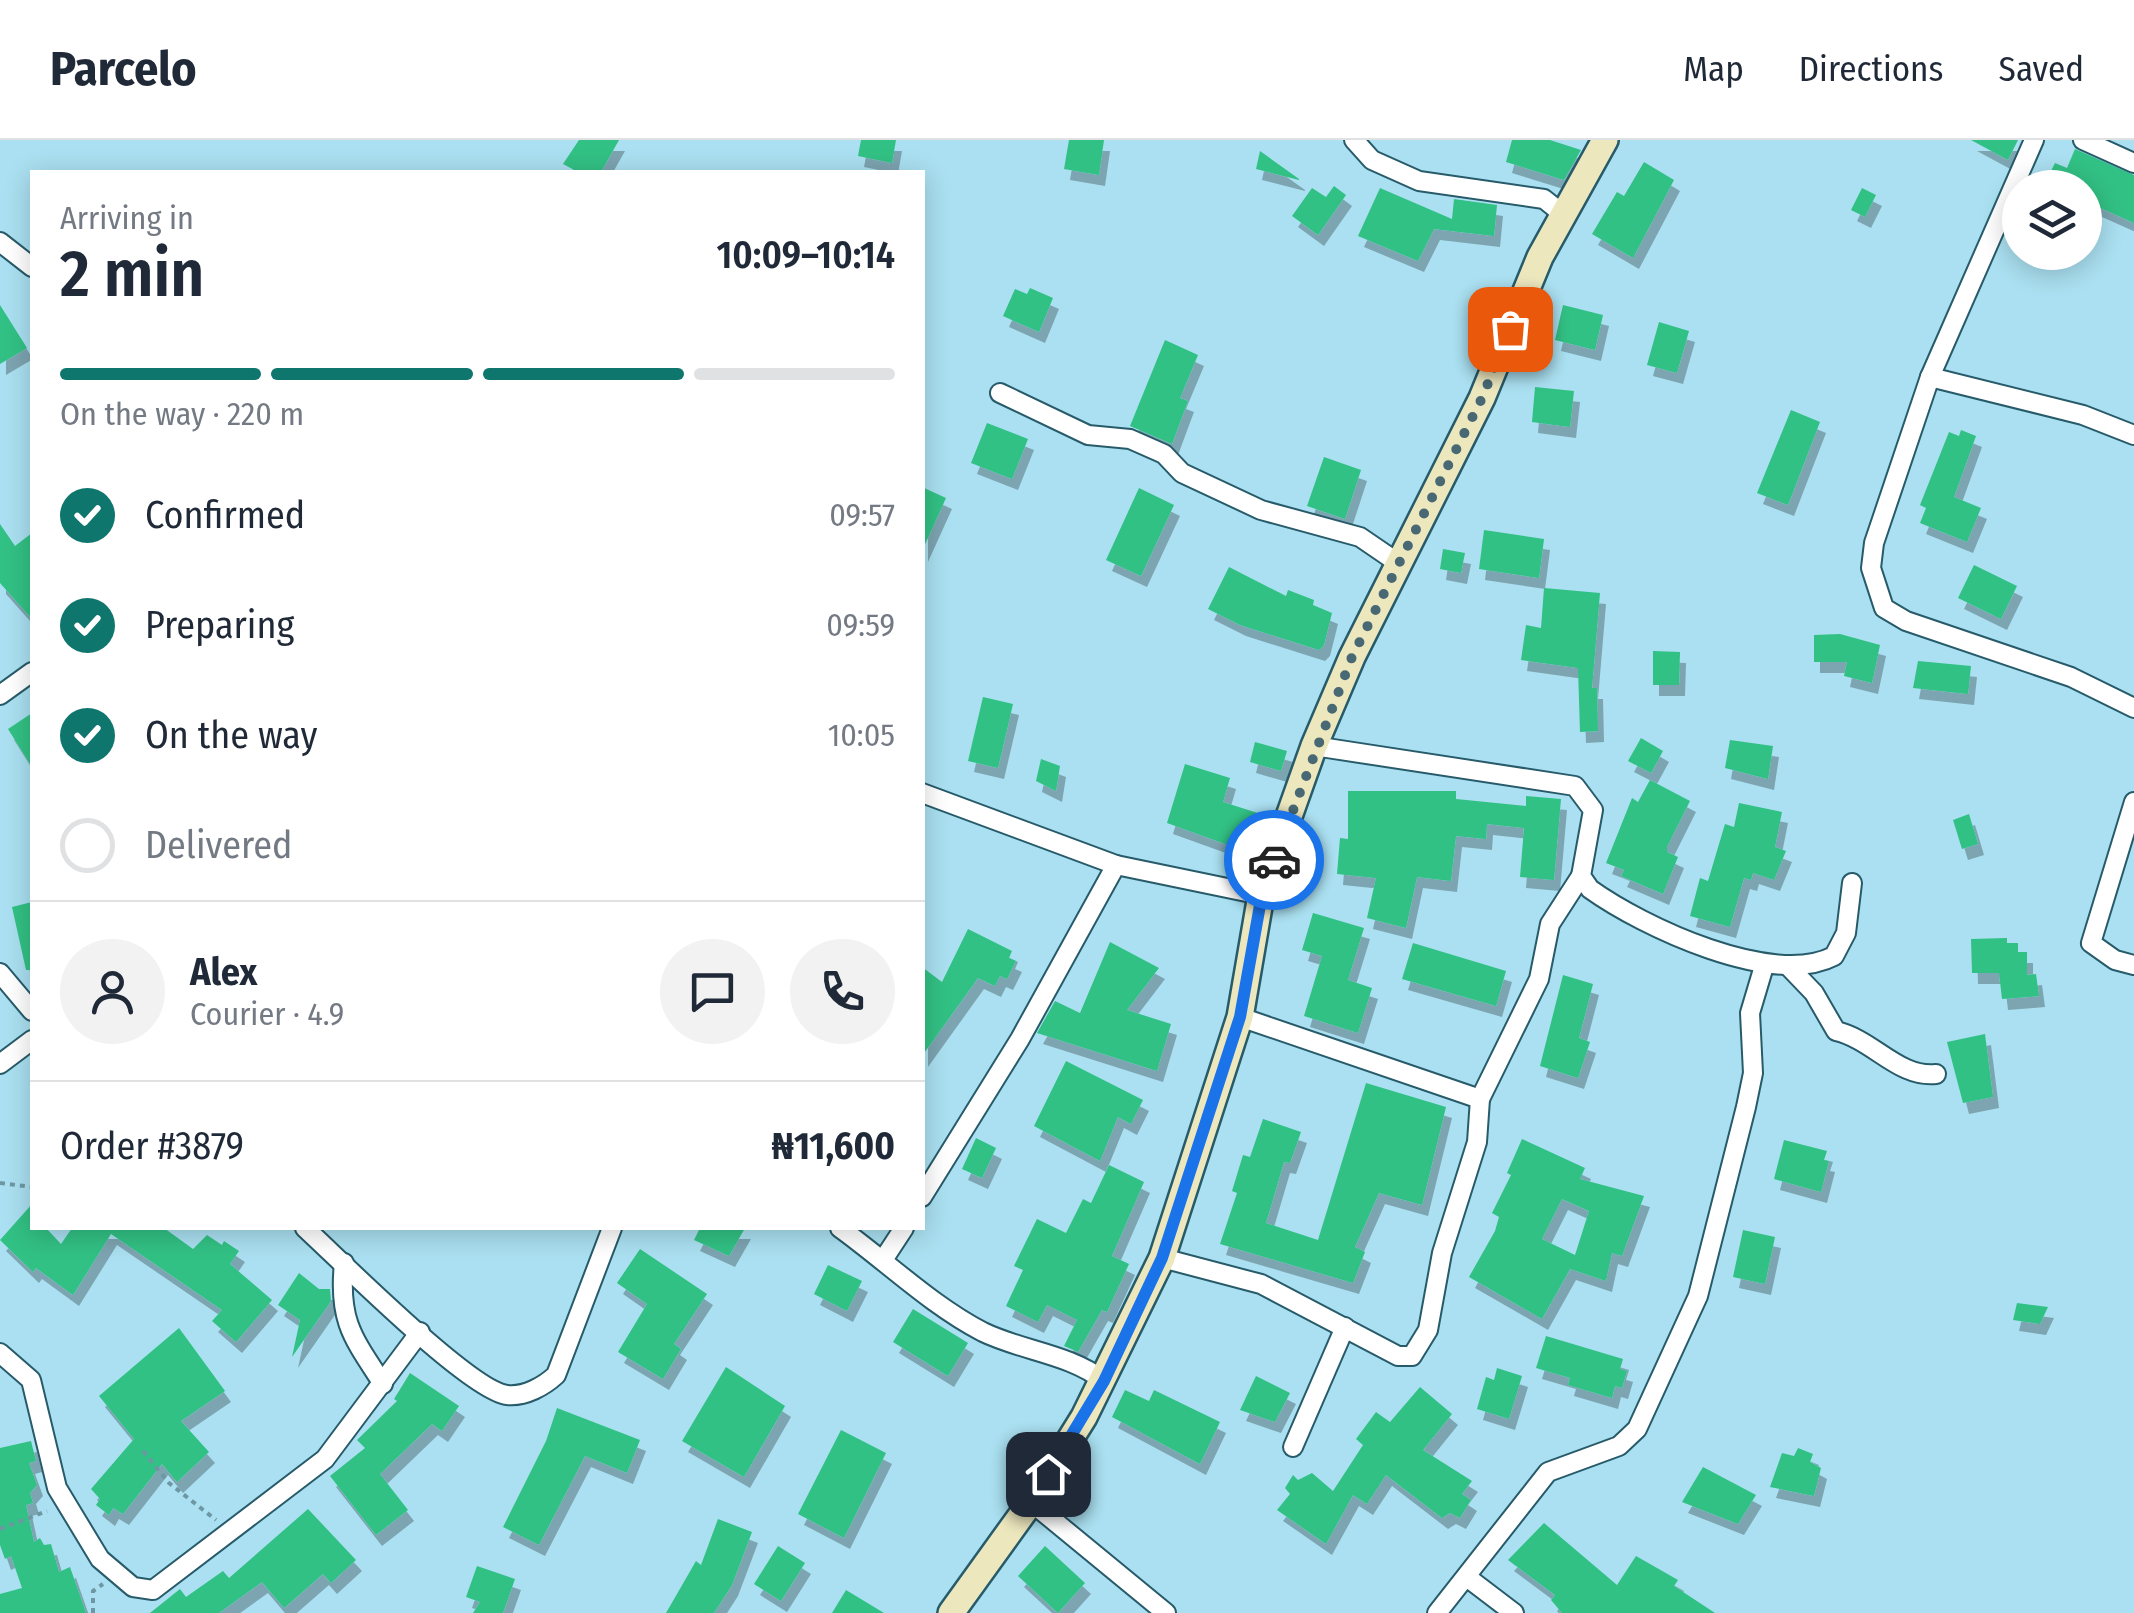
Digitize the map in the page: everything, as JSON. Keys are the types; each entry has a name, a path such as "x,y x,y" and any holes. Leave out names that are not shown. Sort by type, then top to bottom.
{"street":[{"path":"1354,140 1372,160 1419,182 1533,196 1544,199 1564,215"},
{"path":"951,1613 1031,1502 1104,1381 1162,1258 1240,1017 1262,894 1314,746 1352,657 1482,398 1540,257 1605,140"},
{"path":"2034,140 1930,377 1874,543 1871,568 1884,608 1922,627 2070,677 2134,708"},
{"path":"2084,140 2134,163"},
{"path":"0,242 30,265"},
{"path":"1930,377 1972,391 2083,415 2134,436"},
{"path":"1000,394 1088,435 1130,439 1164,454 1182,472 1261,510 1360,537 1400,565"},
{"path":"0,695 30,673"},
{"path":"1162,1258 1261,1284 1404,1358 1417,1351 1428,1330 1442,1253 1477,1142 1480,1098 1539,979 1550,924 1581,876 1593,810 1575,786 1314,746"},
{"path":"925,796 1116,865 1262,894"},
{"path":"2134,802 2091,943 2114,960 2134,965"},
{"path":"925,1192 1020,1039 1116,865"},
{"path":"1581,876 1590,890 1609,902 1691,940 1764,966 1790,968 1821,963 1840,948 1852,883"},
{"path":"1437,1613 1548,1472 1620,1446 1637,1429 1698,1296 1753,1073 1750,1013 1764,966"},
{"path":"1790,968 1814,993 1836,1031 1860,1037 1907,1072 1936,1074"},
{"path":"0,973 30,1009"},
{"path":"1240,1017 1480,1098"},
{"path":"0,1064 30,1042"},
{"path":"307,1230 420,1332 487,1387 508,1395 544,1386 556,1375 611,1230"},
{"path":"843,1230 966,1322 1019,1349 1090,1370 1104,1381"},
{"path":"884,1260 903,1230"},
{"path":"344,1264 341,1297 345,1326 383,1384"},
{"path":"1292,1447 1346,1327"},
{"path":"0,1353 31,1380 56,1488 66,1504 116,1576 133,1588 153,1590 325,1459 420,1332"},
{"path":"1031,1502 1166,1613"},
{"path":"1468,1578 1514,1613"}],"path":[{"path":"0,1183 30,1188"},
{"path":"143,1451 170,1483 231,1534"},
{"path":"0,1529 66,1504"},
{"path":"93,1613 93,1591 116,1576"}],"building":[{"path":"579,140 619,140 602,170 574,170 563,164"},
{"path":"861,140 896,140 892,163 858,156"},
{"path":"1069,140 1104,140 1099,175 1064,169"},
{"path":"1512,140 1550,140 1581,150 1564,180 1506,162"},
{"path":"1971,140 2018,140 2008,160"},
{"path":"2075,149 2134,175 2134,223 2102,209 2102,170 2052,170 2055,163 2067,168"},
{"path":"1260,151 1299,179 1299,180 1256,169"},
{"path":"1644,162 1674,180 1633,258 1592,234 1617,192 1624,196"},
{"path":"1334,186 1346,195 1318,235 1292,216 1312,188 1326,197"},
{"path":"1380,188 1452,219 1454,199 1497,205 1494,236 1434,229 1418,261 1358,236"},
{"path":"1862,188 1876,195 1865,217 1851,210"},
{"path":"1030,288 1053,298 1039,332 1003,316 1015,289 1027,294"},
{"path":"0,305 27,348 0,364"},
{"path":"1563,305 1603,315 1595,350 1555,340"},
{"path":"1659,322 1689,331 1677,373 1647,365"},
{"path":"1165,340 1198,355 1180,398 1188,401 1172,444 1130,426"},
{"path":"1535,387 1574,391 1570,427 1532,422"},
{"path":"1791,410 1820,422 1788,505 1757,493"},
{"path":"987,423 1028,439 1012,479 971,463"},
{"path":"1961,430 1976,436 1954,497 1981,508 1967,542 1920,523 1926,508 1920,505 1949,432 1959,436"},
{"path":"1324,457 1361,470 1345,519 1307,506"},
{"path":"925,488 946,498 925,544"},
{"path":"1139,488 1174,505 1141,576 1106,560"},
{"path":"0,524 15,546 30,535 30,617 0,583"},
{"path":"1484,530 1544,539 1539,578 1479,569"},
{"path":"1443,549 1465,553 1461,573 1440,569"},
{"path":"1974,565 2017,586 2001,619 1958,598"},
{"path":"1229,567 1286,596 1288,590 1314,600 1313,605 1332,613 1324,645 1319,650 1240,625 1208,609"},
{"path":"1544,588 1600,593 1592,688 1597,688 1598,731 1580,732 1578,668 1521,660 1526,625 1541,628"},
{"path":"1840,634 1880,645 1872,683 1844,676 1847,662 1814,662 1814,635"},
{"path":"1653,651 1680,652 1679,685 1653,685"},
{"path":"1918,661 1971,666 1968,694 1913,688"},
{"path":"983,697 1013,704 998,768 968,761"},
{"path":"30,714 30,764 8,729"},
{"path":"1641,738 1663,751 1651,773 1628,761"},
{"path":"1730,740 1773,746 1768,779 1725,768"},
{"path":"1255,742 1287,751 1281,771 1250,762"},
{"path":"1041,759 1060,766 1056,791 1036,781"},
{"path":"1185,764 1230,778 1223,802 1264,815 1261,826 1266,828 1253,854 1167,823"},
{"path":"1650,780 1690,801 1667,847 1667,852 1678,857 1663,894 1621,876 1624,870 1606,863 1632,798 1638,802"},
{"path":"1348,791 1456,791 1456,799 1526,806 1526,796 1561,799 1554,880 1520,877 1524,828 1487,824 1486,839 1456,836 1451,881 1417,877 1406,928 1367,918 1376,878 1337,874 1340,838 1348,839"},
{"path":"1739,803 1782,812 1775,847 1786,851 1774,880 1753,873 1751,880 1744,878 1730,927 1690,916 1700,878 1708,881 1725,824 1734,827"},
{"path":"1969,814 1978,844 1962,849 1953,820"},
{"path":"30,902 30,970 26,970 12,907"},
{"path":"1313,913 1364,928 1348,980 1372,988 1358,1033 1304,1016 1322,956 1302,950"},
{"path":"968,929 1012,951 1009,958 1016,961 1007,979 1000,976 995,986 978,978 925,1052 925,969 942,982"},
{"path":"2007,938 2007,943 2018,943 2018,952 2027,952 2027,975 2036,974 2039,996 2002,999 1999,973 1972,973 1971,939"},
{"path":"1110,942 1159,968 1127,1010 1171,1024 1157,1071 1037,1033 1055,1001 1080,1013"},
{"path":"1413,943 1506,971 1496,1006 1402,979"},
{"path":"1563,975 1593,984 1579,1038 1590,1042 1578,1078 1540,1066"},
{"path":"1985,1034 1993,1097 1963,1103 1947,1042"},
{"path":"1066,1061 1143,1100 1131,1124 1118,1117 1100,1161 1034,1126"},
{"path":"1366,1083 1446,1107 1422,1205 1379,1193 1355,1247 1365,1252 1353,1283 1220,1244 1237,1193 1232,1191 1243,1155 1250,1157 1263,1119 1301,1132 1290,1163 1284,1162 1266,1223 1318,1240"},
{"path":"976,1138 996,1148 982,1178 962,1169"},
{"path":"1522,1139 1585,1168 1580,1179 1644,1196 1622,1256 1612,1253 1606,1281 1570,1269 1542,1319 1469,1277 1495,1231 1499,1217 1492,1213 1511,1175 1507,1173","holes":["1562,1199 1589,1211 1575,1255 1542,1239"]},
{"path":"1784,1140 1827,1151 1824,1160 1829,1161 1821,1192 1774,1179"},
{"path":"1109,1165 1144,1182 1112,1256 1129,1264 1107,1312 1102,1310 1078,1352 1064,1346 1077,1320 1047,1305 1038,1322 1006,1306 1023,1270 1014,1266 1037,1219 1066,1233 1083,1199 1091,1203"},
{"path":"30,1206 30,1230 48,1230 61,1244 71,1230 167,1230 193,1249 207,1235 239,1251 230,1264 272,1300 236,1342 212,1321 222,1310 111,1234 73,1295 36,1268 33,1272 0,1240"},
{"path":"699,1230 744,1230 729,1256 694,1240"},
{"path":"1743,1230 1775,1237 1765,1284 1733,1277"},
{"path":"640,1249 707,1294 674,1344 681,1349 663,1379 618,1352 647,1304 617,1283"},
{"path":"828,1265 862,1281 847,1311 814,1294"},
{"path":"299,1273 319,1289 330,1289 331,1301 292,1357 300,1320 278,1305"},
{"path":"2017,1303 2048,1307 2040,1324 2013,1320"},
{"path":"913,1309 968,1343 948,1376 893,1342"},
{"path":"179,1328 225,1391 181,1421 209,1452 177,1482 162,1464 123,1514 113,1508 109,1515 96,1505 100,1499 91,1489 134,1439 99,1396"},
{"path":"1546,1336 1623,1359 1620,1369 1627,1371 1622,1388 1615,1386 1612,1398 1568,1385 1570,1378 1536,1368"},
{"path":"726,1367 785,1406 744,1477 682,1441"},
{"path":"1497,1368 1522,1376 1509,1419 1477,1409 1486,1377 1494,1380"},
{"path":"410,1373 459,1406 442,1431 432,1424 380,1474 408,1510 376,1535 330,1476 365,1448 357,1440 397,1401 394,1399"},
{"path":"1256,1376 1290,1393 1275,1422 1240,1410"},
{"path":"1420,1387 1452,1414 1423,1450 1472,1481 1462,1494 1471,1500 1460,1518 1450,1513 1442,1518 1386,1475 1367,1504 1353,1495 1326,1544 1277,1510 1290,1494 1285,1488 1293,1475 1298,1480 1312,1473 1333,1491 1363,1445 1356,1439 1376,1412 1390,1422"},
{"path":"1125,1390 1149,1401 1154,1390 1220,1422 1200,1464 1112,1417"},
{"path":"557,1408 640,1440 627,1473 585,1456 539,1545 503,1527 546,1441"},
{"path":"841,1430 886,1453 844,1538 798,1514"},
{"path":"31,1441 36,1461 29,1463 37,1485 30,1493 33,1503 26,1505 34,1542 40,1538 44,1545 51,1544 59,1572 70,1567 86,1613 0,1613 0,1594 22,1588 11,1556 5,1559 0,1545 0,1448"},
{"path":"1798,1448 1813,1454 1810,1462 1821,1468 1814,1496 1770,1487 1782,1453 1794,1456"},
{"path":"1703,1467 1756,1495 1738,1524 1682,1502"},
{"path":"308,1509 356,1560 331,1583 323,1574 284,1608 262,1582 219,1613 150,1613 180,1589 186,1597 223,1571 229,1578"},
{"path":"718,1519 752,1532 732,1585 714,1613 666,1613 696,1561 701,1565"},
{"path":"1544,1523 1617,1585 1636,1556 1678,1580 1674,1586 1715,1613 1562,1613 1551,1600 1555,1595 1508,1560"},
{"path":"778,1546 805,1563 781,1601 754,1584"},
{"path":"1045,1546 1085,1583 1058,1613 1018,1576"},
{"path":"477,1566 515,1579 503,1613 473,1613 480,1602 466,1597"},
{"path":"846,1590 884,1613 832,1613"}],"way so far":[{"path":"1274,860 1314,746 1352,657 1482,398 1510,329"}],"route":[{"path":"1048,1474 1104,1381 1162,1258 1240,1017 1262,894 1274,860"}]}
